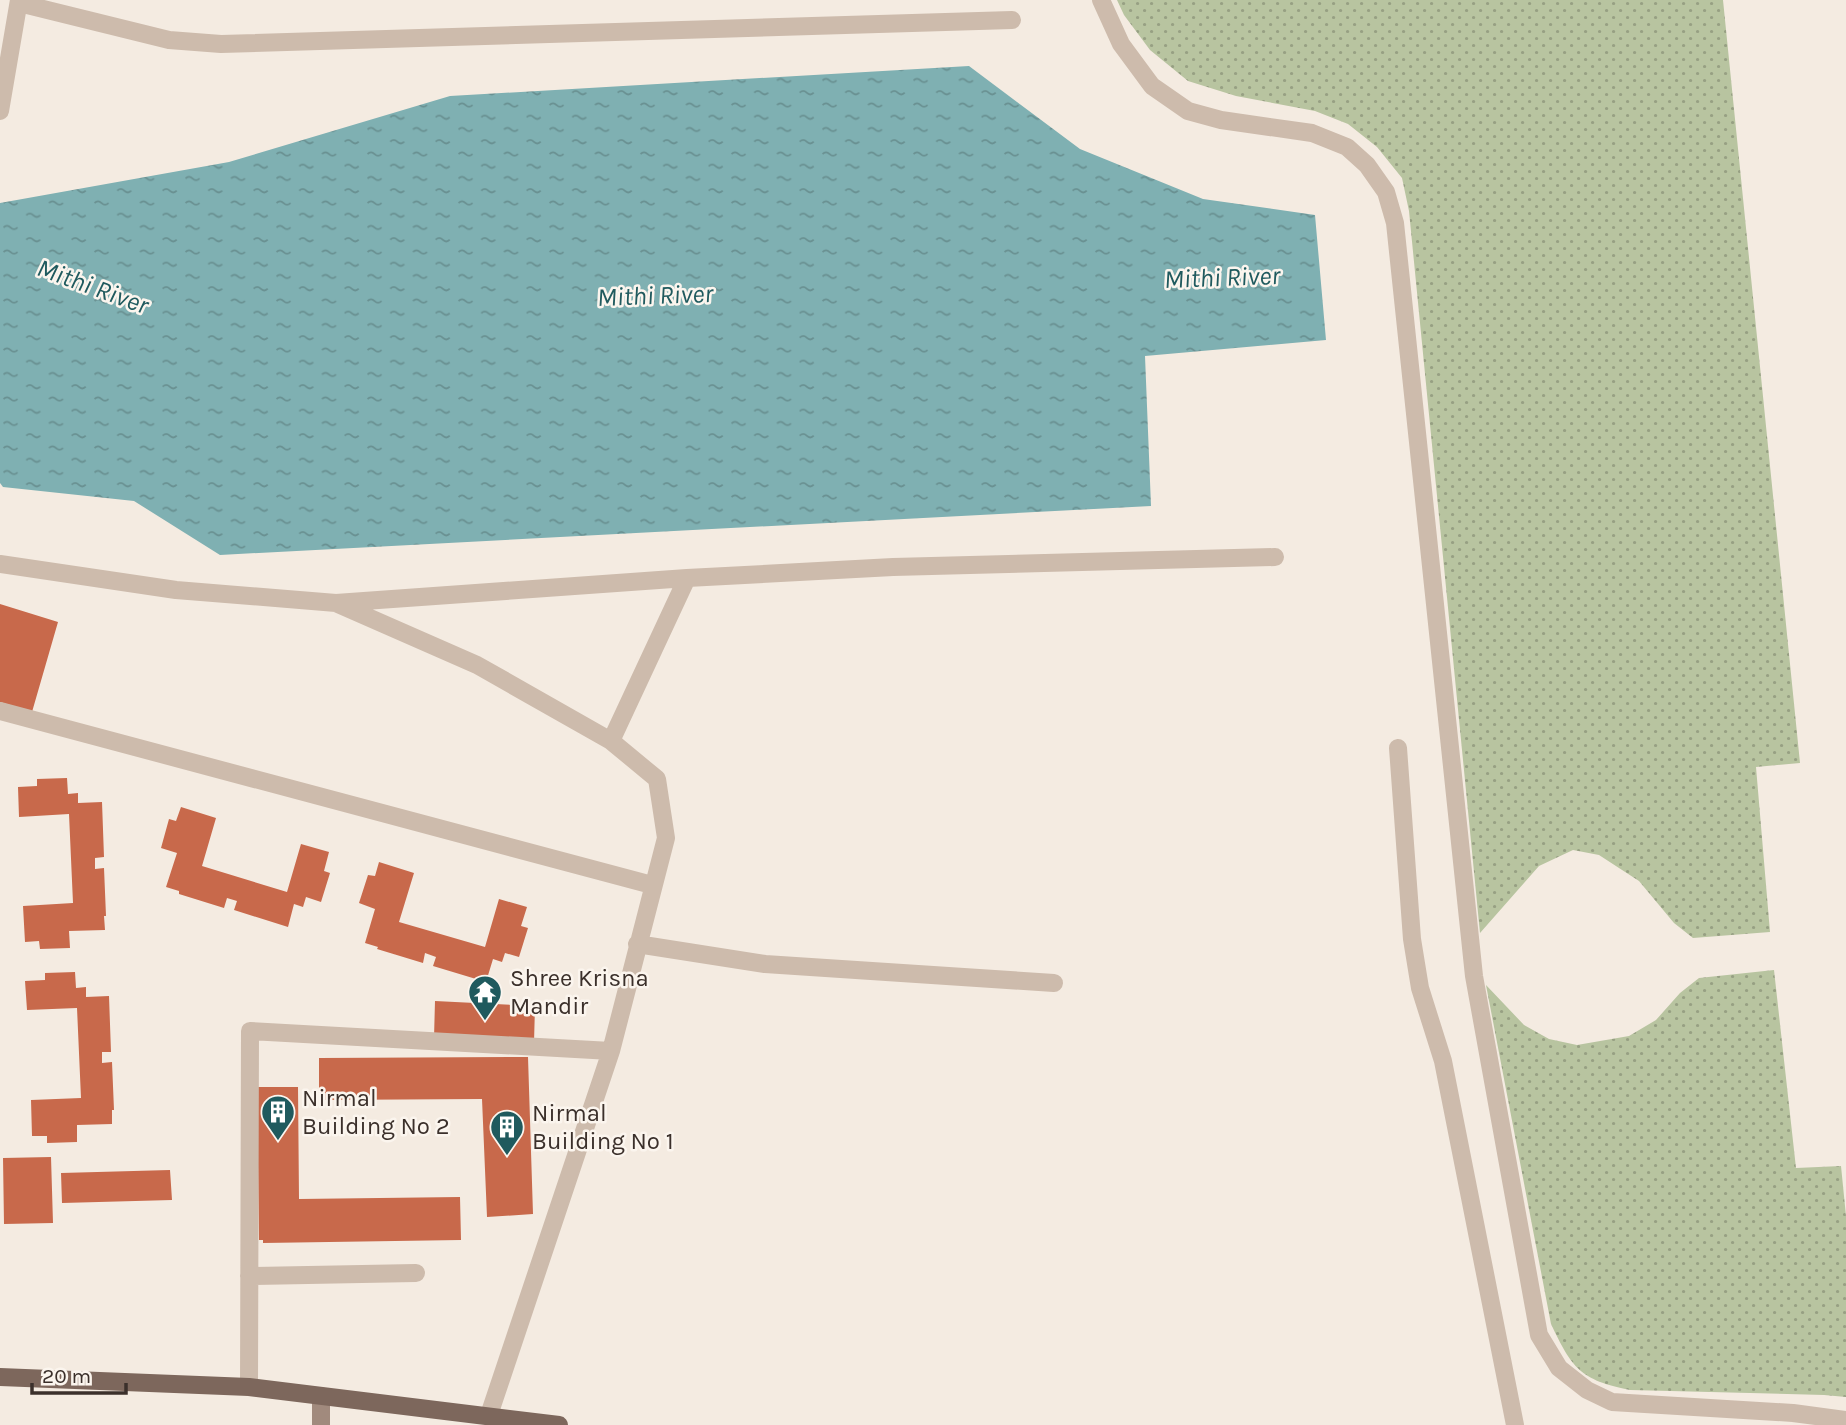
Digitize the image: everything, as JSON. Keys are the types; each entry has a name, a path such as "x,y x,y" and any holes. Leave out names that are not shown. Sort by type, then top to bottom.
{"main road":[{"path":"0,1377 249,1387 559,1425"},
{"path":"321,1396 321,1425"}],"street":[{"path":"1101,0 1121,44 1152,86 1188,111 1221,120 1312,133 1347,147 1367,165 1386,192 1395,223 1474,976 1539,1335 1559,1368 1587,1390 1612,1402 1793,1413 1846,1420"},
{"path":"0,111 18,7 169,40 221,44 1012,20"},
{"path":"0,564 176,590 335,603 687,578 893,567 1275,557"},
{"path":"611,741 687,578"},
{"path":"335,603 477,665 611,741 657,779 666,838 611,1051 489,1415"},
{"path":"0,711 652,885"},
{"path":"1398,748 1412,939 1420,988 1443,1060 1515,1425"},
{"path":"637,944 765,964 1054,984"},
{"path":"249,1387 250,1031 611,1051"},
{"path":"249,1276 416,1273"}],"green space":[{"path":"1117,0 1723,0 1800,763 1756,767 1770,932 1693,938 1674,923 1639,881 1599,855 1573,850 1539,866 1480,933 1409,211 1402,178 1377,147 1348,124 1315,111 1236,96 1188,81 1150,50 1124,15"},
{"path":"1774,970 1796,1168 1841,1166 1846,1216 1846,1397 1630,1390 1600,1382 1572,1362 1551,1324 1486,985 1524,1025 1549,1039 1577,1045 1629,1036 1656,1020 1680,993 1699,978"}],"water":[{"name":"Mithi River","path":"969,66 1080,149 1203,199 1315,215 1326,340 1145,356 1151,506 220,555 134,501 3,487 0,483 0,203 229,162 450,96"}],"building":[{"path":"0,604 58,622 32,712 0,702"},
{"path":"67,778 68,794 78,793 78,803 102,802 104,857 95,858 95,869 104,868 105,930 69,931 70,948 40,949 39,941 25,942 23,906 73,903 69,814 19,817 18,787 37,786 37,779"},
{"path":"181,807 216,818 202,866 287,892 301,844 329,852 324,871 330,873 321,902 306,897 303,907 294,904 288,927 234,910 237,901 227,898 224,908 179,894 179,891 166,887 177,853 161,848 169,819 176,821"},
{"path":"379,862 414,873 399,922 485,947 499,899 527,907 521,926 528,928 519,957 505,953 502,962 493,959 486,982 433,966 436,957 425,953 423,963 365,943 375,909 359,903 368,875 375,876"},
{"path":"75,972 76,988 86,987 86,997 109,996 111,1052 102,1052 102,1063 112,1062 112,1124 77,1125 77,1142 47,1143 47,1136 32,1136 31,1100 81,1098 77,1008 27,1010 25,981 45,980 45,973"},
{"name":"Shree Krisna Mandir","path":"435,1001 535,1006 534,1043 434,1038"},
{"name":"Nirmal Building No 1","path":"528,1057 533,1214 487,1217 482,1099 319,1100 319,1058"},
{"name":"Nirmal Building No 2","path":"257,1087 298,1087 299,1199 460,1197 461,1240 263,1243 263,1240 259,1240"},
{"path":"51,1157 53,1223 4,1224 3,1158"},
{"path":"170,1170 172,1200 62,1203 61,1173"}],"place":[{"name":"Shree Krisna Mandir","path":"485,1022"},
{"name":"Nirmal Building No 2","path":"278,1142"},
{"name":"Nirmal Building No 1","path":"507,1157"}]}
